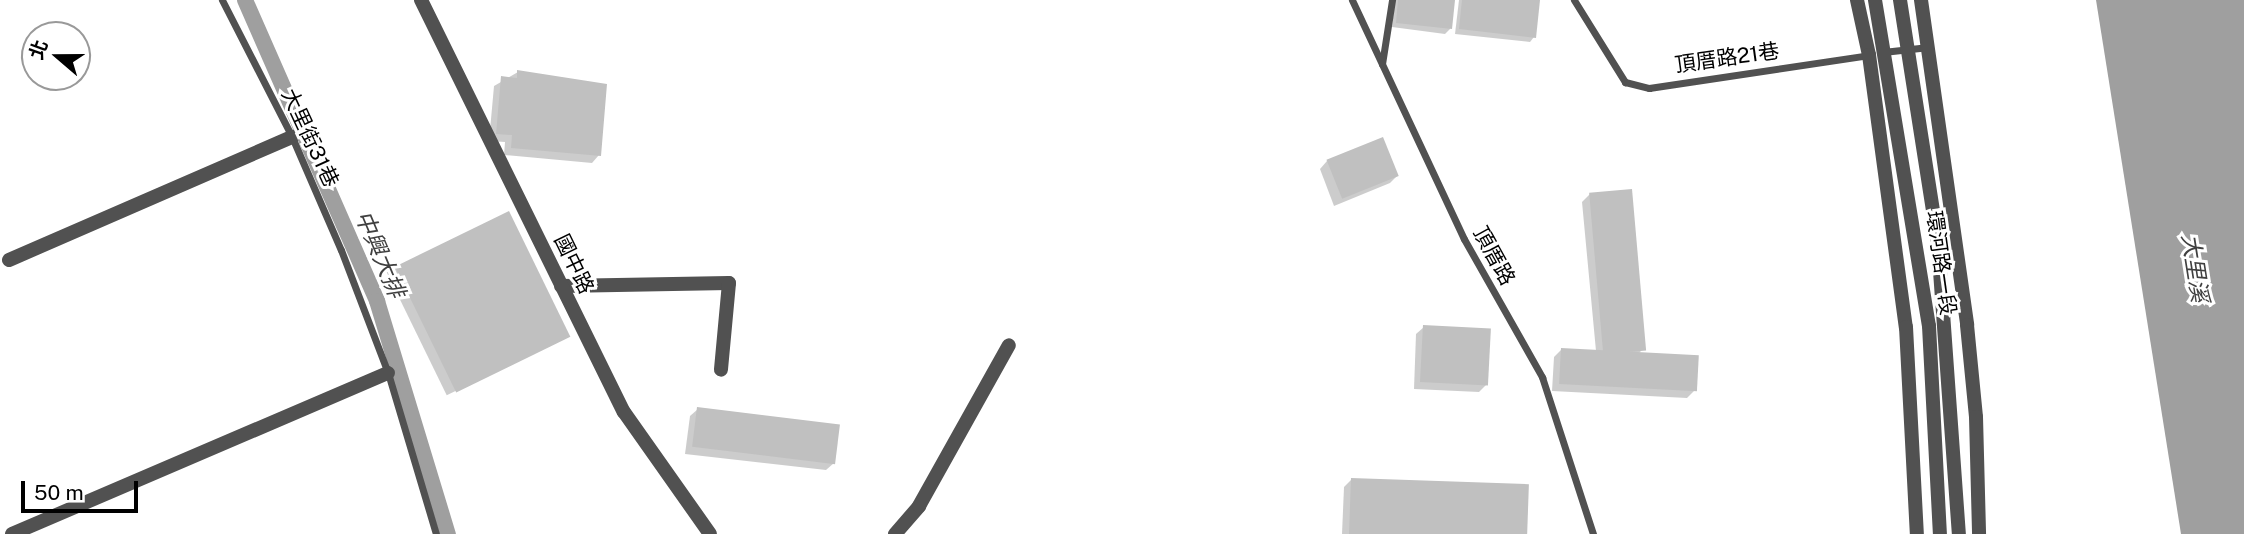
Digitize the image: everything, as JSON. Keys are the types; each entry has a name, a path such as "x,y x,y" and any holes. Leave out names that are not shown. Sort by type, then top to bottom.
{"street":[{"name":"國中路","path":"421,0 624,412 710,534"},
{"name":"環河路一段","path":"1857,0 1870,55 1906,327 1917,534"},
{"name":"環河路一段","path":"1875,0 1886,52 1929,326 1940,534"},
{"name":"環河路一段","path":"1900,0 1910,49 1938,243 1959,534"},
{"name":"環河路一段","path":"1921,0 1967,325 1976,417 1979,534"},
{"path":"9,260 292,137"},
{"path":"562,286 729,283 721,370"},
{"path":"895,534 919,506 1009,345"},
{"path":"12,534 388,373"}],"lane":[{"name":"大里街31巷","path":"222,0 292,137 388,373 436,534"},
{"name":"頂厝路","path":"1352,0 1464,239 1542,377 1593,534"},
{"path":"1382,65 1392,0"},
{"name":"頂厝路21巷","path":"1574,0 1625,82 1649,88 1929,47"}],"water":[{"name":"大里溪","path":"2096,0 2244,0 2244,534 2181,534"}],"building":[{"path":"1398,0 1455,0 1452,29 1396,23"},
{"path":"1462,0 1540,0 1536,38 1459,29"},
{"path":"517,70 607,84 601,156 511,148 512,135 496,134 501,76 517,78"},
{"path":"1383,137 1399,176 1342,199 1326,160"},
{"path":"1632,189 1646,350 1603,354 1589,193"},
{"path":"509,211 570,337 456,393 395,267"},
{"path":"1423,325 1491,329 1488,385 1420,382"},
{"path":"1561,348 1699,355 1697,391 1559,384"},
{"path":"697,407 840,425 835,464 692,447"},
{"path":"1351,478 1529,484 1527,534 1349,534"}],"waterway":[{"name":"中興大排","path":"245,0 377,301 448,534"}]}
